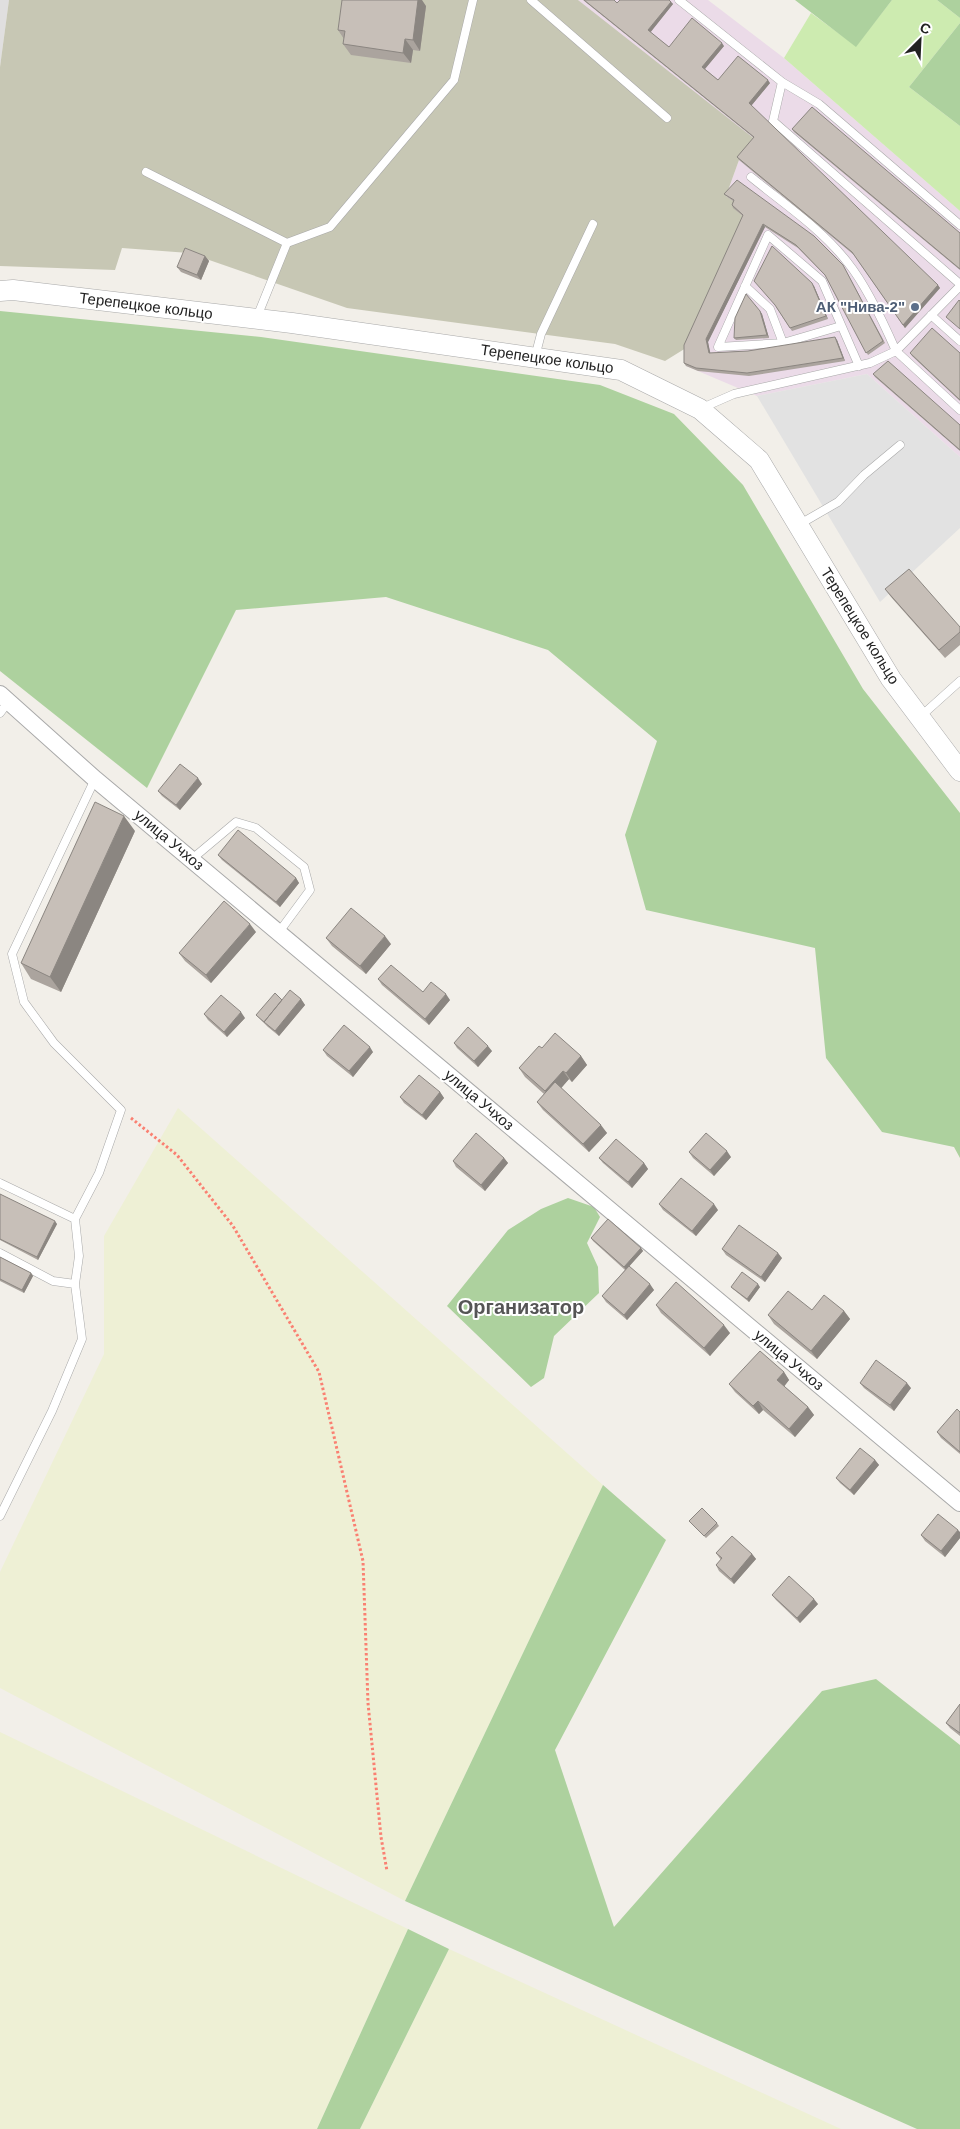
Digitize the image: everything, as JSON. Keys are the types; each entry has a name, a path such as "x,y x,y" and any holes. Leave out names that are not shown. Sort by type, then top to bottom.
{"street":[{"name":"Терепецкое кольцо","path":"0,291 13,290 256,319 621,370 700,409 759,460 891,679 960,771"},
{"name":"улица Учхоз","path":"3,702 960,1503"}],"lane":[{"path":"146,172 287,243 330,227 454,80 473,0"},
{"path":"531,0 667,118"},
{"path":"679,0 782,82 819,104 960,225"},
{"path":"700,409 734,394 859,366 896,350 960,285 773,121 782,82"},
{"path":"751,177 822,235 849,264 888,331 896,350 960,410"},
{"path":"535,357 542,334 593,224"},
{"path":"841,326 783,343 718,348 768,235 822,281 859,366"},
{"path":"256,319 287,243"},
{"path":"745,286 770,308 783,343"},
{"path":"931,315 960,341"},
{"path":"798,525 838,502 864,475 900,445"},
{"path":"920,717 960,681"},
{"path":"0,1516 52,1411 82,1339 75,1284 79,1256 75,1219 99,1173 121,1110 54,1043 24,1002 12,954 95,779"},
{"path":"192,859 236,822 256,828 304,867 310,890 279,932"},
{"path":"0,1183 75,1219"},
{"path":"0,1254 53,1282 75,1284"}],"path":[{"path":"121,1110 177,1155 233,1226 319,1372 363,1561 368,1703 381,1836 387,1871"}],"shaded area":[{"path":"0,0 9,0 0,67"},
{"path":"9,0 578,0 756,140 739,160 726,196 736,203 734,208 745,218 686,348 665,361 615,344 347,308 189,253 122,248 115,270 0,266 0,67"},
{"path":"578,0 708,0 784,58 960,211 960,457 867,374 757,396 686,366 686,348 733,208 726,196 739,160"},
{"path":"867,374 960,457 960,528 880,602 757,396"},
{"path":"178,1108 603,1485 405,1901 0,1688 0,1572 104,1354 104,1236"},
{"path":"0,1732 408,1929 317,2129 0,2129"},
{"path":"449,1949 841,2129 360,2129"}],"green space":[{"path":"795,0 892,0 856,47"},
{"path":"892,0 937,0 960,18 960,23 909,87 960,126 960,211 784,58 811,13 856,46"},
{"path":"937,0 960,0 960,18"},
{"path":"960,23 960,126 909,87"},
{"path":"0,311 261,337 600,385 674,414 743,485 863,689 960,813 960,1158 954,1147 882,1132 826,1058 815,948 646,910 625,835 657,741 548,650 386,597 236,610 147,788 0,671"},
{"path":"568,1198 594,1207 600,1217 587,1243 598,1267 599,1293 554,1336 544,1378 531,1387 447,1306 508,1230 541,1209"},
{"path":"603,1485 666,1540 555,1750 614,1927 822,1691 876,1679 960,1745 960,2129 917,2129 405,1901"},
{"path":"408,1929 449,1949 360,2129 317,2129"}],"building":[{"path":"342,0 418,0 413,40 405,39 403,53 343,44 345,31 338,30"},
{"path":"584,0 614,0 617,3 620,0 669,0 671,2 648,30 669,47 692,18 722,43 702,67 718,80 738,56 768,80 749,103 938,285 903,325 852,252 737,157 754,137"},
{"path":"812,107 960,233 960,269 792,129"},
{"path":"737,180 814,236 843,265 883,341 866,353 825,275 796,245 763,224 706,339 709,353 748,351 835,337 843,358 747,373 696,368 684,363 684,345 743,215 732,205 734,200 724,194"},
{"path":"772,246 812,283 826,316 790,328 775,305 754,281"},
{"path":"185,248 205,256 197,275 177,267"},
{"path":"746,294 760,311 767,335 734,338 735,318"},
{"path":"960,301 960,329 946,317"},
{"path":"932,328 960,353 960,400 910,353"},
{"path":"888,361 960,425 960,450 873,374"},
{"path":"909,569 960,627 960,632 939,650 885,589"},
{"path":"180,764 198,778 176,805 158,791"},
{"path":"95,802 124,816 50,977 21,963"},
{"path":"238,830 296,878 276,902 218,855"},
{"path":"224,901 250,924 206,975 179,953"},
{"path":"351,908 385,936 360,966 326,938"},
{"path":"391,965 423,992 431,982 446,994 425,1019 378,979"},
{"path":"290,990 301,999 275,1031 264,1022"},
{"path":"275,993 282,1000 264,1022 256,1015"},
{"path":"221,995 241,1012 224,1032 204,1014"},
{"path":"344,1025 370,1047 349,1071 323,1050"},
{"path":"468,1027 488,1046 474,1061 454,1043"},
{"path":"555,1033 581,1056 566,1073 563,1071 545,1091 519,1068 539,1046 542,1048"},
{"path":"419,1075 440,1092 422,1115 400,1097"},
{"path":"555,1082 601,1125 583,1144 537,1102"},
{"path":"476,1133 504,1158 481,1185 453,1161"},
{"path":"706,1133 727,1151 710,1170 689,1152"},
{"path":"616,1139 644,1163 628,1182 599,1158"},
{"path":"681,1178 714,1204 692,1231 659,1204"},
{"path":"0,1194 55,1221 37,1257 0,1239"},
{"path":"608,1219 641,1248 624,1267 591,1238"},
{"path":"739,1225 778,1253 761,1277 722,1249"},
{"path":"0,1257 31,1273 22,1290 0,1279"},
{"path":"629,1266 650,1284 624,1315 602,1296"},
{"path":"742,1272 758,1284 747,1299 731,1287"},
{"path":"676,1282 724,1325 704,1348 656,1305"},
{"path":"788,1291 812,1310 824,1295 844,1311 811,1351 768,1315"},
{"path":"760,1351 784,1372 777,1380 808,1407 789,1429 758,1401 753,1406 729,1384"},
{"path":"876,1360 907,1383 890,1405 860,1383"},
{"path":"957,1409 960,1412 960,1452 937,1432"},
{"path":"860,1448 875,1460 850,1490 836,1478"},
{"path":"702,1508 717,1523 704,1536 689,1521"},
{"path":"938,1514 958,1530 941,1551 921,1535"},
{"path":"732,1536 752,1554 731,1579 716,1565 722,1558 716,1553"},
{"path":"789,1576 814,1599 797,1618 772,1595"},
{"path":"960,1704 960,1733 946,1723"}],"place":[{"name":"АК \"Нива-2\"","path":"915,307"}],"district":[{"name":"Организатор","path":"521,1307"}]}
